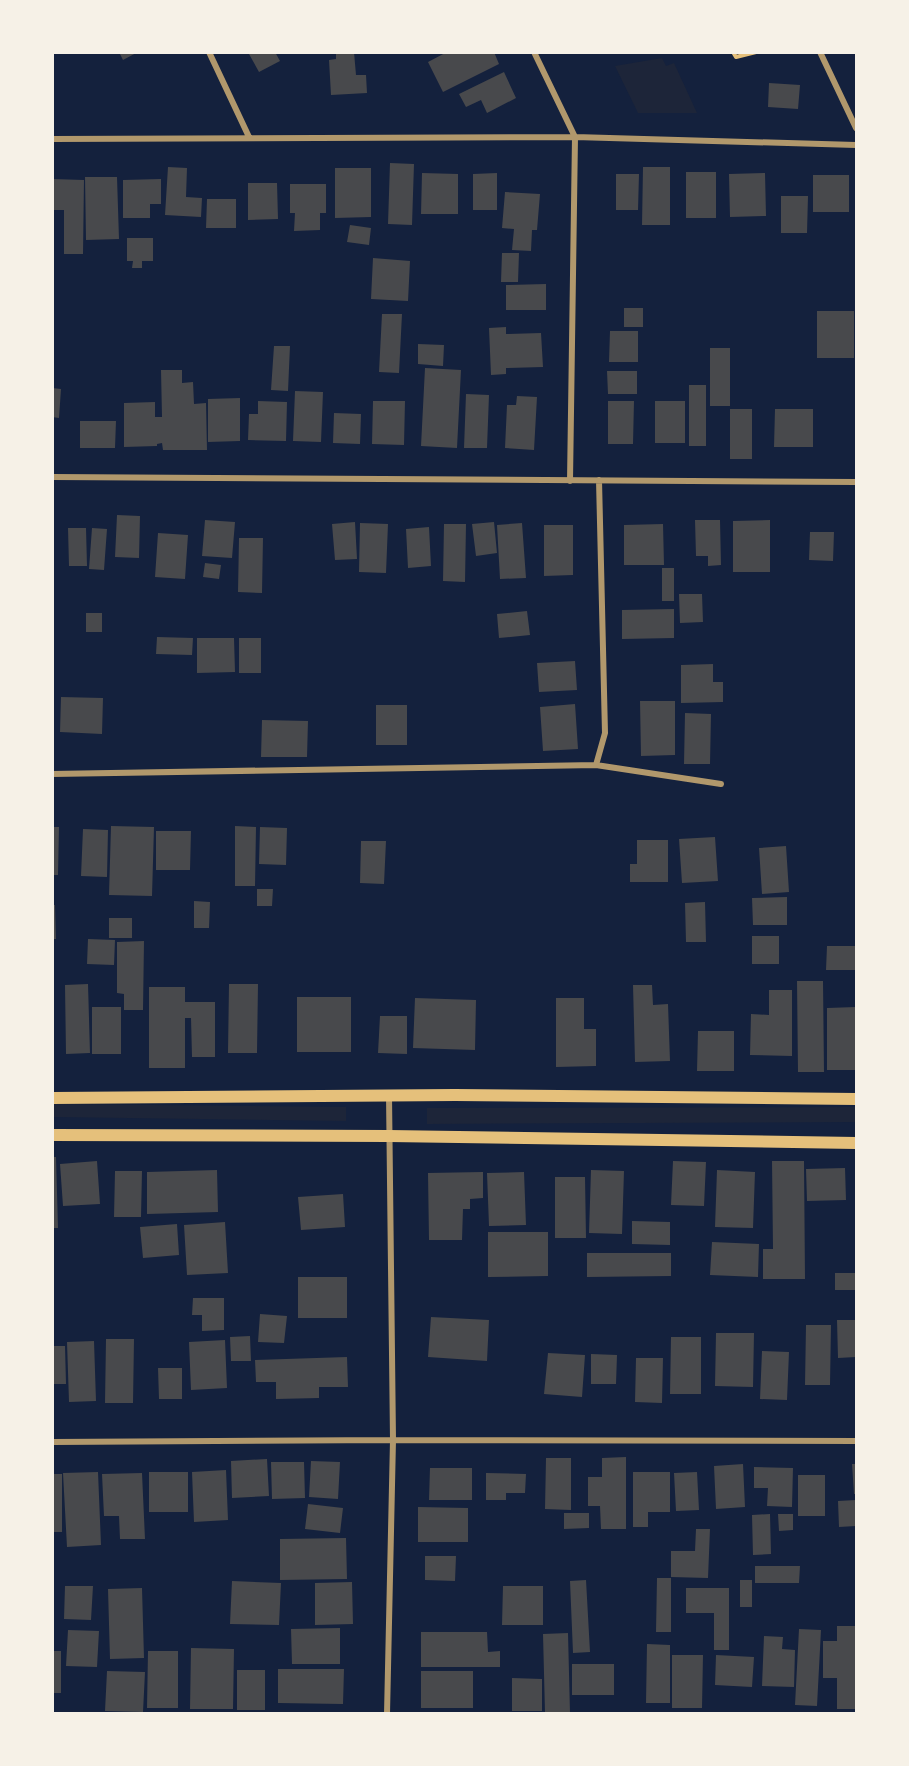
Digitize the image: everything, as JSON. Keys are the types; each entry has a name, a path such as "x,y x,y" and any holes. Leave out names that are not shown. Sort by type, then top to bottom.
{"main road":[{"path":"52,1098 389,1095 856,1099"},
{"path":"52,1135 389,1136 856,1143"}],"street":[{"path":"209,52 249,137"},
{"path":"534,52 575,137 570,481"},
{"path":"820,52 856,128"},
{"path":"52,139 575,137 856,145"},
{"path":"52,477 856,482"},
{"path":"596,765 605,733 599,480"},
{"path":"52,774 596,765 721,784"},
{"path":"387,1713 393,1440 389,1095"},
{"path":"52,1442 856,1441"}],"path":[{"path":"734,52 736,57 756,52"}],"shaded area":[{"path":"662,58 666,66 674,63 697,113 638,113 615,66"},
{"path":"53,1104 346,1107 346,1121 53,1117"},
{"path":"856,1107 856,1122 427,1124 427,1108"}],"building":[{"path":"119,52 138,52 123,60"},
{"path":"275,52 280,61 259,72 249,54"},
{"path":"336,52 354,52 356,75 366,75 367,93 331,95 329,60 336,59"},
{"path":"447,52 494,52 499,64 443,92 428,62"},
{"path":"504,72 516,98 487,113 481,100 466,107 459,94"},
{"path":"769,83 800,85 798,109 768,107"},
{"path":"390,163 414,164 412,225 388,224"},
{"path":"168,167 187,168 186,197 202,198 201,217 165,215"},
{"path":"643,167 670,167 670,225 642,225"},
{"path":"335,168 371,168 371,217 335,218"},
{"path":"686,172 716,172 716,218 686,218"},
{"path":"422,173 458,174 458,214 421,214"},
{"path":"497,173 497,210 473,210 473,174"},
{"path":"765,173 766,216 730,217 729,174"},
{"path":"616,174 639,174 638,210 616,210"},
{"path":"813,175 849,175 849,212 813,212"},
{"path":"85,177 117,177 119,239 86,240"},
{"path":"52,179 84,180 83,254 64,254 64,210 52,210"},
{"path":"161,179 161,204 150,204 150,218 123,218 123,180"},
{"path":"248,183 277,183 278,219 248,220"},
{"path":"290,184 326,184 326,213 320,213 320,230 294,231 295,213 290,213"},
{"path":"505,192 540,194 537,230 532,230 531,251 512,250 514,229 502,228"},
{"path":"781,196 808,196 807,233 781,233"},
{"path":"207,199 236,199 236,228 206,228"},
{"path":"350,225 371,228 369,245 347,242"},
{"path":"127,238 153,238 153,261 142,261 142,268 132,268 133,261 127,261"},
{"path":"502,253 519,253 518,282 501,282"},
{"path":"373,258 410,261 408,301 371,299"},
{"path":"546,284 546,310 506,310 506,285"},
{"path":"624,308 643,308 643,327 624,327"},
{"path":"817,311 854,311 854,358 817,358"},
{"path":"382,314 402,314 399,373 379,372"},
{"path":"506,327 506,334 541,333 543,367 506,368 506,374 491,375 489,328"},
{"path":"610,331 638,331 638,362 609,362"},
{"path":"418,344 444,345 443,366 418,364"},
{"path":"274,346 290,346 288,391 271,390"},
{"path":"710,348 730,348 730,406 710,406"},
{"path":"425,368 461,370 457,448 421,446"},
{"path":"161,370 182,370 182,383 193,382 194,404 206,403 207,450 163,450 162,443 157,446 124,447 124,403 155,402 155,417 162,417"},
{"path":"607,371 637,371 637,394 608,394"},
{"path":"689,385 706,385 706,446 689,446"},
{"path":"52,388 61,389 59,418 52,417"},
{"path":"295,391 323,392 321,442 293,441"},
{"path":"466,394 489,395 487,448 464,448"},
{"path":"517,396 537,397 534,450 505,448 507,405 516,405"},
{"path":"240,398 240,441 208,442 208,399"},
{"path":"258,401 287,402 286,441 248,440 249,414 258,414"},
{"path":"373,401 405,401 404,445 372,444"},
{"path":"608,401 634,401 633,444 608,444"},
{"path":"655,401 685,401 685,443 655,443"},
{"path":"730,409 752,409 752,459 730,459"},
{"path":"775,409 813,409 813,447 774,447"},
{"path":"334,413 361,414 360,444 333,443"},
{"path":"80,421 116,421 115,448 80,448"},
{"path":"117,515 140,516 139,558 115,557"},
{"path":"205,520 235,522 232,558 202,556"},
{"path":"695,520 720,520 721,565 708,566 708,556 696,556"},
{"path":"770,520 770,572 733,572 733,521"},
{"path":"355,522 357,559 335,560 332,524"},
{"path":"494,522 497,553 476,556 472,524"},
{"path":"360,523 388,524 386,573 359,572"},
{"path":"522,523 526,578 500,579 497,525"},
{"path":"444,524 466,524 465,582 443,581"},
{"path":"663,524 664,565 624,565 624,525"},
{"path":"544,525 573,525 573,575 544,576"},
{"path":"429,527 431,566 408,568 406,529"},
{"path":"68,528 86,528 87,566 69,566"},
{"path":"92,528 107,529 104,570 89,569"},
{"path":"810,532 834,532 833,561 809,560"},
{"path":"158,533 188,535 185,579 155,577"},
{"path":"239,538 263,538 262,593 238,592"},
{"path":"205,563 221,565 219,579 203,577"},
{"path":"662,568 674,568 674,601 662,601"},
{"path":"679,594 702,594 703,622 680,623"},
{"path":"674,609 674,638 622,639 622,610"},
{"path":"527,611 530,635 499,638 497,614"},
{"path":"86,613 102,613 102,632 86,632"},
{"path":"157,637 193,638 192,655 156,654"},
{"path":"197,638 234,638 235,672 197,673"},
{"path":"239,638 261,638 261,673 239,673"},
{"path":"575,661 577,690 539,692 537,663"},
{"path":"713,664 713,682 723,682 723,702 681,703 681,665"},
{"path":"61,697 103,698 102,734 60,732"},
{"path":"640,701 675,701 675,755 641,756"},
{"path":"575,704 578,749 543,751 540,707"},
{"path":"376,705 407,705 407,745 376,745"},
{"path":"685,713 711,714 710,764 684,764"},
{"path":"262,720 308,721 307,757 261,757"},
{"path":"111,826 154,827 152,896 109,895"},
{"path":"235,826 256,827 255,886 235,886"},
{"path":"52,827 59,827 58,875 52,875"},
{"path":"260,827 287,828 286,865 259,864"},
{"path":"83,829 108,830 107,877 81,876"},
{"path":"156,831 191,831 190,870 156,870"},
{"path":"715,837 718,881 682,883 679,839"},
{"path":"637,840 668,840 668,882 630,882 630,864 637,864"},
{"path":"361,841 386,841 384,884 360,883"},
{"path":"786,846 789,892 762,894 759,848"},
{"path":"257,889 273,889 272,906 257,906"},
{"path":"787,897 787,925 753,925 752,898"},
{"path":"194,901 210,902 209,928 194,928"},
{"path":"705,902 706,942 686,942 685,903"},
{"path":"52,905 55,905 56,939 52,939"},
{"path":"109,918 132,918 132,938 109,938"},
{"path":"752,936 779,936 779,964 752,964"},
{"path":"88,939 115,940 114,965 87,964"},
{"path":"144,941 143,1010 124,1010 124,994 117,993 117,942"},
{"path":"827,946 856,946 856,970 826,970"},
{"path":"797,981 823,981 824,1072 798,1072"},
{"path":"88,984 90,1053 66,1054 65,985"},
{"path":"229,984 258,984 257,1053 228,1053"},
{"path":"633,985 652,985 653,1005 668,1004 670,1061 635,1062"},
{"path":"149,987 185,987 185,1002 215,1002 215,1057 192,1057 191,1018 185,1018 185,1068 149,1068"},
{"path":"769,990 792,990 792,1056 750,1055 751,1014 769,1015"},
{"path":"297,997 351,997 351,1052 297,1052"},
{"path":"415,998 476,1000 475,1050 413,1048"},
{"path":"556,998 584,998 584,1029 596,1029 596,1066 556,1067"},
{"path":"92,1007 121,1007 121,1054 92,1054"},
{"path":"856,1007 856,1070 827,1070 827,1008"},
{"path":"380,1016 407,1016 407,1054 378,1053"},
{"path":"698,1031 734,1031 734,1071 697,1071"},
{"path":"52,1157 56,1157 58,1228 52,1228"},
{"path":"97,1161 100,1204 63,1206 60,1164"},
{"path":"673,1161 706,1162 704,1206 671,1205"},
{"path":"772,1161 804,1161 805,1279 763,1279 763,1249 773,1249"},
{"path":"845,1168 846,1200 807,1201 806,1169"},
{"path":"217,1170 218,1212 147,1214 147,1172"},
{"path":"591,1170 624,1171 622,1234 589,1233"},
{"path":"717,1170 755,1172 753,1228 715,1227"},
{"path":"115,1171 142,1171 141,1217 114,1217"},
{"path":"483,1172 483,1198 470,1199 470,1209 463,1209 462,1240 429,1240 428,1173"},
{"path":"524,1172 526,1225 489,1226 487,1173"},
{"path":"555,1177 585,1177 586,1238 555,1238"},
{"path":"343,1194 345,1227 301,1230 298,1197"},
{"path":"632,1221 670,1222 670,1245 632,1244"},
{"path":"225,1222 228,1273 187,1275 184,1225"},
{"path":"177,1224 179,1255 143,1258 140,1227"},
{"path":"488,1232 548,1232 548,1276 488,1277"},
{"path":"712,1242 759,1244 758,1277 710,1275"},
{"path":"587,1253 671,1253 671,1276 587,1277"},
{"path":"835,1273 856,1273 856,1290 835,1290"},
{"path":"298,1277 347,1277 347,1318 298,1318"},
{"path":"193,1298 224,1298 224,1330 202,1331 202,1315 192,1315"},
{"path":"260,1314 287,1316 284,1343 258,1342"},
{"path":"431,1317 489,1320 487,1361 428,1357"},
{"path":"837,1320 856,1320 856,1357 838,1358"},
{"path":"806,1325 831,1325 830,1385 805,1385"},
{"path":"716,1333 754,1333 753,1387 715,1386"},
{"path":"250,1336 251,1361 231,1361 230,1337"},
{"path":"671,1337 701,1337 701,1394 670,1394"},
{"path":"106,1339 134,1339 133,1403 105,1403"},
{"path":"225,1340 227,1388 191,1390 189,1342"},
{"path":"94,1341 96,1401 69,1402 67,1342"},
{"path":"52,1346 65,1346 66,1384 52,1384"},
{"path":"762,1351 789,1352 787,1400 760,1399"},
{"path":"548,1353 585,1355 582,1397 544,1394"},
{"path":"591,1354 617,1355 616,1384 591,1384"},
{"path":"347,1357 348,1387 319,1387 319,1398 276,1399 276,1382 256,1382 255,1360"},
{"path":"636,1358 663,1358 662,1403 635,1402"},
{"path":"158,1368 182,1368 182,1399 159,1399"},
{"path":"626,1457 626,1529 601,1529 600,1506 588,1506 588,1477 602,1477 602,1458"},
{"path":"546,1458 571,1458 571,1510 545,1509"},
{"path":"267,1459 269,1496 232,1498 231,1461"},
{"path":"311,1461 340,1462 338,1499 309,1497"},
{"path":"271,1462 304,1462 305,1498 272,1499"},
{"path":"743,1464 745,1507 716,1509 714,1466"},
{"path":"852,1464 856,1464 856,1494 854,1494"},
{"path":"754,1467 793,1468 792,1507 767,1506 768,1488 754,1488"},
{"path":"430,1468 472,1468 472,1500 429,1500"},
{"path":"226,1470 228,1520 194,1522 192,1472"},
{"path":"98,1472 101,1545 67,1547 63,1473"},
{"path":"149,1472 188,1472 188,1512 149,1512"},
{"path":"633,1472 670,1472 670,1512 648,1512 648,1527 633,1527"},
{"path":"697,1472 699,1510 676,1511 674,1473"},
{"path":"142,1473 145,1539 120,1539 119,1516 104,1516 102,1474"},
{"path":"486,1473 526,1474 525,1493 506,1493 506,1500 486,1500"},
{"path":"52,1474 62,1474 62,1532 52,1532"},
{"path":"798,1475 825,1475 825,1516 798,1516"},
{"path":"856,1500 856,1526 839,1527 838,1501"},
{"path":"308,1504 343,1508 340,1533 305,1529"},
{"path":"418,1507 468,1508 468,1542 418,1542"},
{"path":"564,1513 589,1513 589,1528 564,1529"},
{"path":"770,1514 771,1554 753,1555 752,1515"},
{"path":"778,1514 793,1514 793,1530 779,1531"},
{"path":"696,1529 710,1529 708,1578 671,1577 671,1551 695,1551"},
{"path":"346,1538 347,1579 280,1580 280,1539"},
{"path":"425,1556 456,1556 455,1581 425,1580"},
{"path":"755,1566 800,1566 799,1583 755,1583"},
{"path":"657,1578 671,1578 671,1632 656,1632"},
{"path":"586,1580 590,1652 573,1653 570,1581"},
{"path":"740,1580 752,1580 752,1607 740,1607"},
{"path":"232,1581 281,1583 279,1625 230,1624"},
{"path":"352,1582 353,1624 315,1625 315,1583"},
{"path":"65,1586 93,1586 91,1620 64,1619"},
{"path":"503,1586 543,1586 543,1625 502,1625"},
{"path":"142,1588 144,1658 110,1659 108,1589"},
{"path":"686,1588 729,1588 729,1650 714,1650 714,1613 686,1613"},
{"path":"837,1626 856,1626 856,1709 837,1709 837,1678 823,1678 823,1641 837,1641"},
{"path":"340,1628 340,1664 292,1664 291,1629"},
{"path":"799,1629 821,1630 817,1706 795,1705"},
{"path":"68,1630 99,1631 97,1667 66,1666"},
{"path":"421,1632 487,1632 488,1652 500,1651 500,1667 421,1667"},
{"path":"568,1633 570,1713 545,1713 543,1634"},
{"path":"764,1636 783,1637 782,1649 795,1650 794,1687 762,1686"},
{"path":"647,1644 670,1645 670,1703 646,1703"},
{"path":"191,1648 234,1649 233,1709 190,1709"},
{"path":"52,1651 61,1651 61,1693 52,1693"},
{"path":"148,1651 178,1651 178,1708 147,1708"},
{"path":"672,1655 703,1655 702,1708 672,1708"},
{"path":"716,1655 754,1657 752,1687 715,1685"},
{"path":"572,1664 614,1664 614,1695 572,1695"},
{"path":"278,1669 344,1669 343,1704 278,1703"},
{"path":"237,1670 265,1670 265,1710 237,1710"},
{"path":"107,1671 145,1672 143,1712 105,1711"},
{"path":"421,1671 473,1671 473,1708 421,1708"},
{"path":"512,1678 542,1679 542,1711 512,1711"}]}
